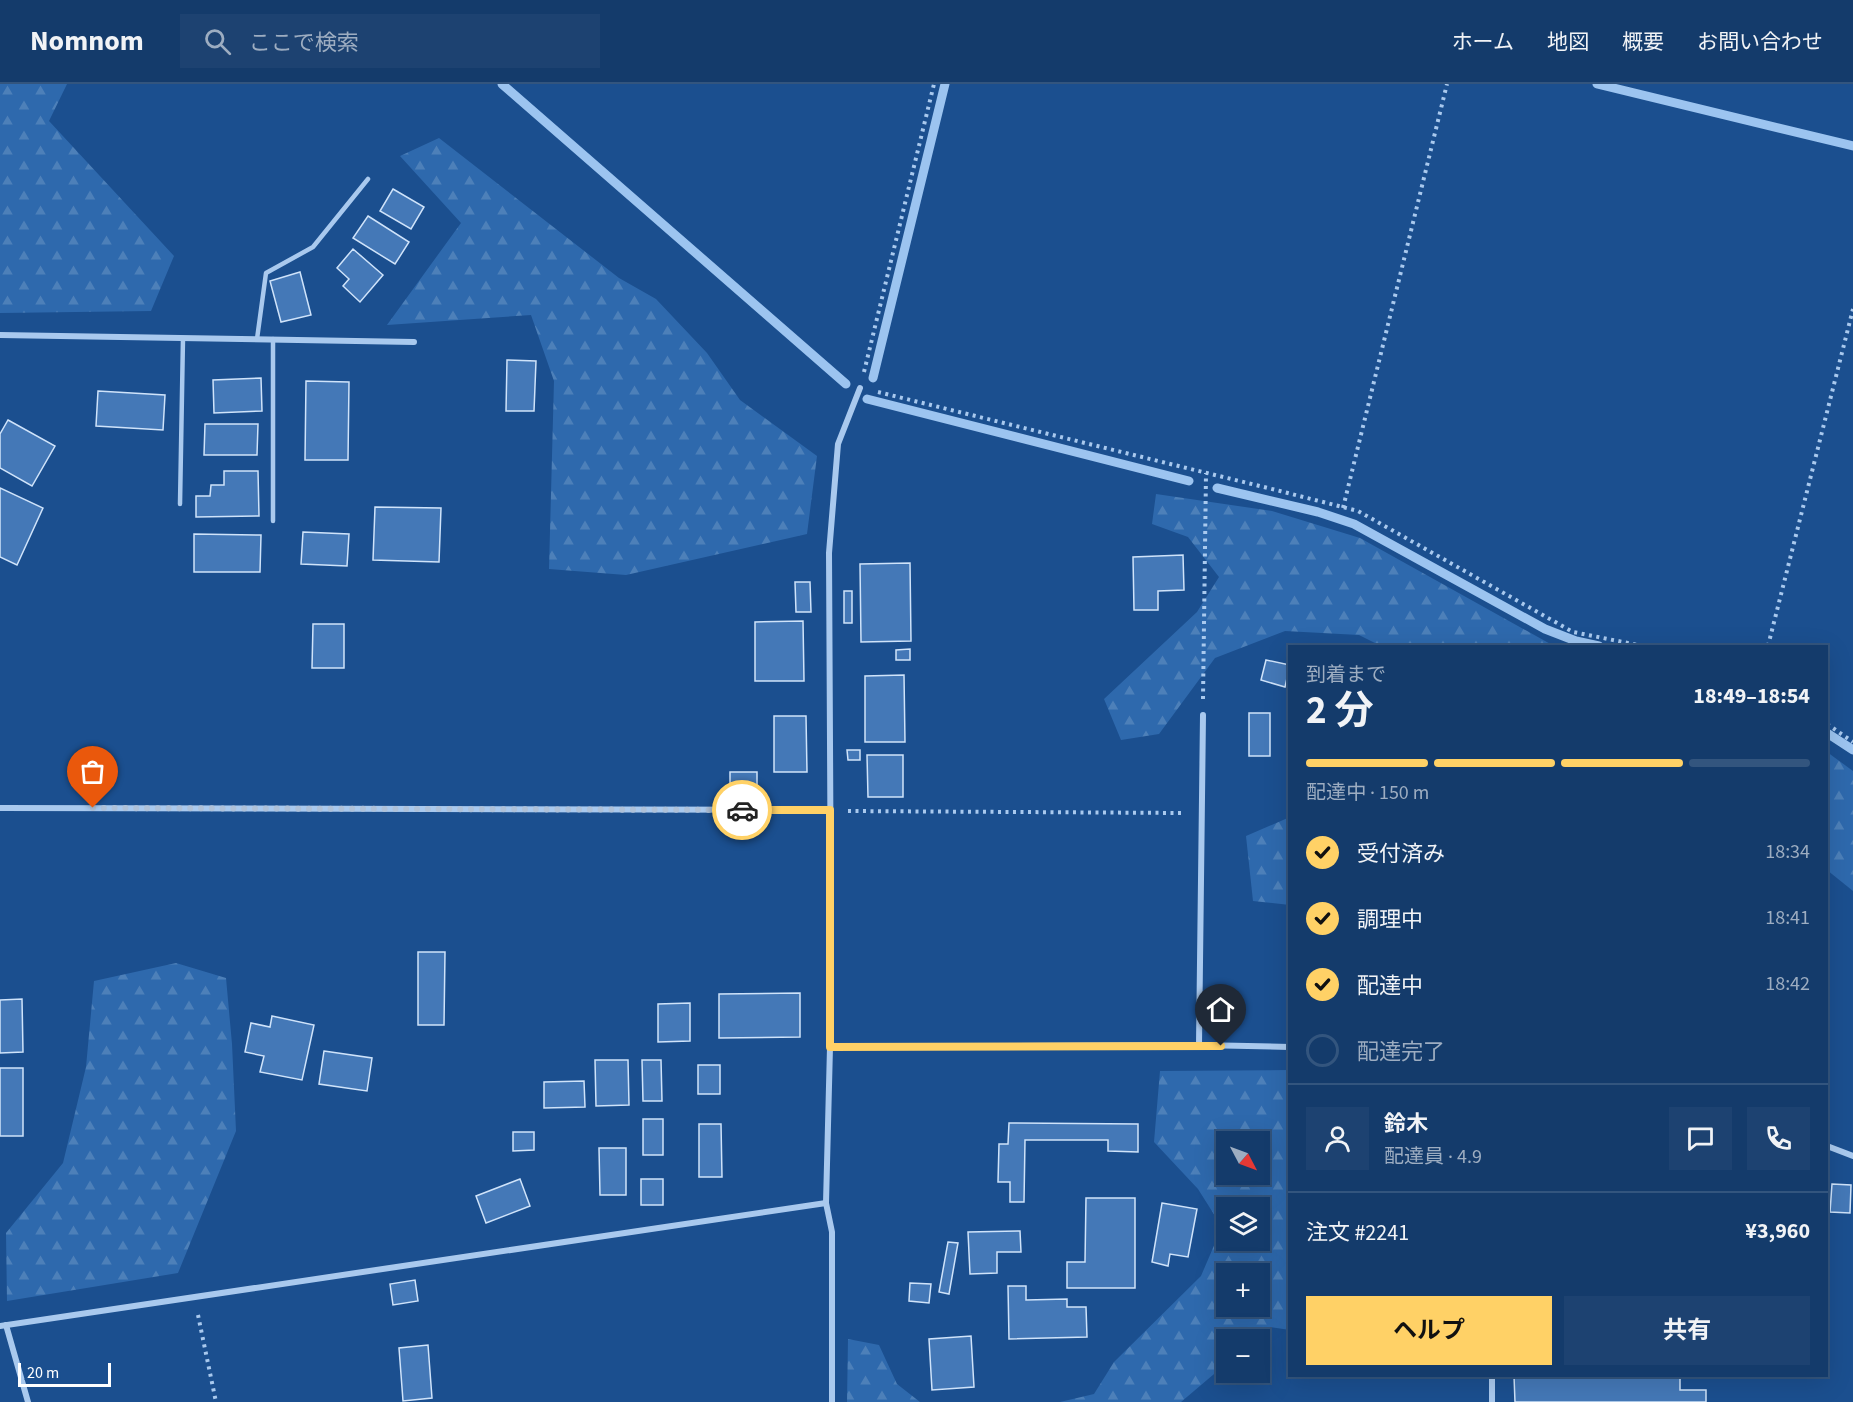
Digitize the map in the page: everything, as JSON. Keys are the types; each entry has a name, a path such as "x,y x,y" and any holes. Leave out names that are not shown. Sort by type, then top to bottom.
{"street":[{"path":"0,335 414,342"},
{"path":"831,1402 832,1232 826,1203 830,1047 829,554 838,444 860,388"},
{"path":"1198,1045 1203,715"},
{"path":"0,808 830,810"},
{"path":"830,1047 1198,1045 1288,1047"},
{"path":"1828,1146 1853,1156"},
{"path":"28,1402 3,1326 826,1203"},
{"path":"1492,1377 1492,1402"}],"lane":[{"path":"257,339 266,273 313,248 368,179"},
{"path":"180,504 183,338"},
{"path":"273,339 273,521"}],"path":[{"path":"934,84 860,388 1358,511 1573,632 1638,645"},
{"path":"1343,508 1447,84"},
{"path":"1768,645 1853,309"},
{"path":"1203,715 1206,472"},
{"path":"1828,725 1853,742"},
{"path":"830,810 1202,813"},
{"path":"195,1297 216,1402"}],"green space":[{"path":"0,84 67,84 49,121 174,256 151,311 0,313"},
{"path":"439,138 619,278 656,299 707,353 740,400 817,456 807,534 626,575 549,569 554,381 531,315 387,325 461,223 400,156"},
{"path":"1156,494 1272,511 1360,538 1552,645 1379,645 1359,635 1285,631 1215,658 1159,734 1121,740 1104,699 1197,612 1219,577 1188,537 1152,524"},
{"path":"1828,753 1853,771 1853,891 1828,871"},
{"path":"1288,818 1288,905 1253,901 1246,836"},
{"path":"176,963 226,978 236,1131 178,1273 7,1301 6,1233 63,1163 86,1067 94,981"},
{"path":"1288,1070 1288,1330 1270,1327 1268,1329 1216,1329 1216,1372 1181,1402 1060,1402 1094,1394 1114,1362 1201,1276 1216,1241 1216,1251 1270,1251 1270,1197 1216,1197 1216,1218 1198,1189 1154,1142 1160,1071"},
{"path":"848,1339 879,1345 897,1384 920,1402 847,1402"}],"building":[{"path":"393,189 424,207 411,229 380,211"},
{"path":"368,216 409,242 395,264 353,238"},
{"path":"353,249 383,275 360,302 343,286 349,279 337,268"},
{"path":"300,272 311,315 281,322 270,281"},
{"path":"507,360 536,361 534,411 506,411"},
{"path":"261,378 262,411 214,413 213,380"},
{"path":"306,381 349,382 348,460 305,460"},
{"path":"98,391 165,395 163,430 96,426"},
{"path":"8,420 55,446 32,486 0,468 0,434"},
{"path":"205,424 258,424 257,455 204,455"},
{"path":"224,471 258,471 259,516 196,517 196,496 210,496 211,485 224,485"},
{"path":"0,488 43,508 17,565 0,557"},
{"path":"375,507 441,508 439,562 373,560"},
{"path":"303,532 349,534 347,566 301,564"},
{"path":"194,534 261,535 260,572 194,572"},
{"path":"1183,555 1184,590 1158,591 1158,610 1134,610 1133,557"},
{"path":"910,563 911,641 861,642 860,564"},
{"path":"795,582 810,582 811,612 796,612"},
{"path":"844,591 852,591 852,623 844,623"},
{"path":"803,621 804,681 755,681 755,622"},
{"path":"313,624 344,624 344,668 312,668"},
{"path":"910,649 910,660 896,660 896,650"},
{"path":"1266,660 1288,665 1285,687 1261,680"},
{"path":"904,675 905,742 865,742 865,676"},
{"path":"1249,713 1270,713 1270,756 1249,756"},
{"path":"774,716 806,716 807,772 774,772"},
{"path":"847,750 860,750 860,760 848,760"},
{"path":"867,755 903,755 903,797 868,797"},
{"path":"730,772 757,772 757,800 730,800"},
{"path":"418,952 445,952 444,1025 418,1025"},
{"path":"800,993 800,1037 719,1038 719,994"},
{"path":"22,999 23,1052 0,1053 0,1000"},
{"path":"690,1003 690,1041 658,1042 658,1004"},
{"path":"272,1016 314,1025 302,1080 260,1072 264,1056 245,1052 251,1023 270,1027"},
{"path":"324,1051 372,1058 367,1091 319,1084"},
{"path":"595,1060 628,1060 629,1105 596,1106"},
{"path":"642,1060 661,1060 662,1101 643,1101"},
{"path":"698,1065 720,1065 720,1094 698,1094"},
{"path":"0,1068 23,1068 23,1136 0,1136"},
{"path":"584,1081 585,1107 544,1108 544,1082"},
{"path":"643,1119 663,1119 663,1155 643,1155"},
{"path":"1009,1123 1138,1124 1138,1152 1108,1151 1108,1140 1025,1140 1024,1202 1010,1202 1010,1182 998,1182 999,1144 1008,1144"},
{"path":"699,1124 721,1124 722,1177 699,1177"},
{"path":"513,1132 534,1132 534,1150 513,1151"},
{"path":"599,1148 626,1148 626,1195 600,1195"},
{"path":"520,1179 530,1206 486,1223 476,1196"},
{"path":"641,1179 663,1179 663,1205 641,1205"},
{"path":"1832,1184 1851,1185 1850,1213 1830,1212"},
{"path":"1086,1198 1135,1198 1135,1288 1067,1288 1067,1262 1085,1262"},
{"path":"1162,1203 1197,1209 1188,1257 1170,1254 1168,1266 1152,1262"},
{"path":"1020,1231 1021,1252 997,1252 997,1273 970,1274 968,1232"},
{"path":"948,1242 958,1243 949,1294 939,1292"},
{"path":"415,1280 418,1301 393,1305 390,1284"},
{"path":"910,1283 931,1284 929,1303 909,1301"},
{"path":"1008,1286 1026,1286 1026,1300 1067,1299 1067,1307 1086,1307 1087,1337 1009,1339"},
{"path":"971,1336 974,1387 932,1390 929,1339"},
{"path":"428,1345 432,1398 403,1401 399,1348"},
{"path":"1514,1377 1680,1377 1680,1390 1706,1390 1706,1402 1515,1402"}],"waterway":[{"path":"502,84 846,384"},
{"path":"873,378 945,84"},
{"path":"1597,84 1853,146"},
{"path":"867,399 1189,481"},
{"path":"1217,488 1318,512 1354,524 1545,629 1576,641 1594,645"},
{"path":"1828,734 1853,750"}],"way so far":[{"path":"93,808 742,810"}],"route":[{"path":"742,810 830,810 830,1047 1221,1046"}]}
